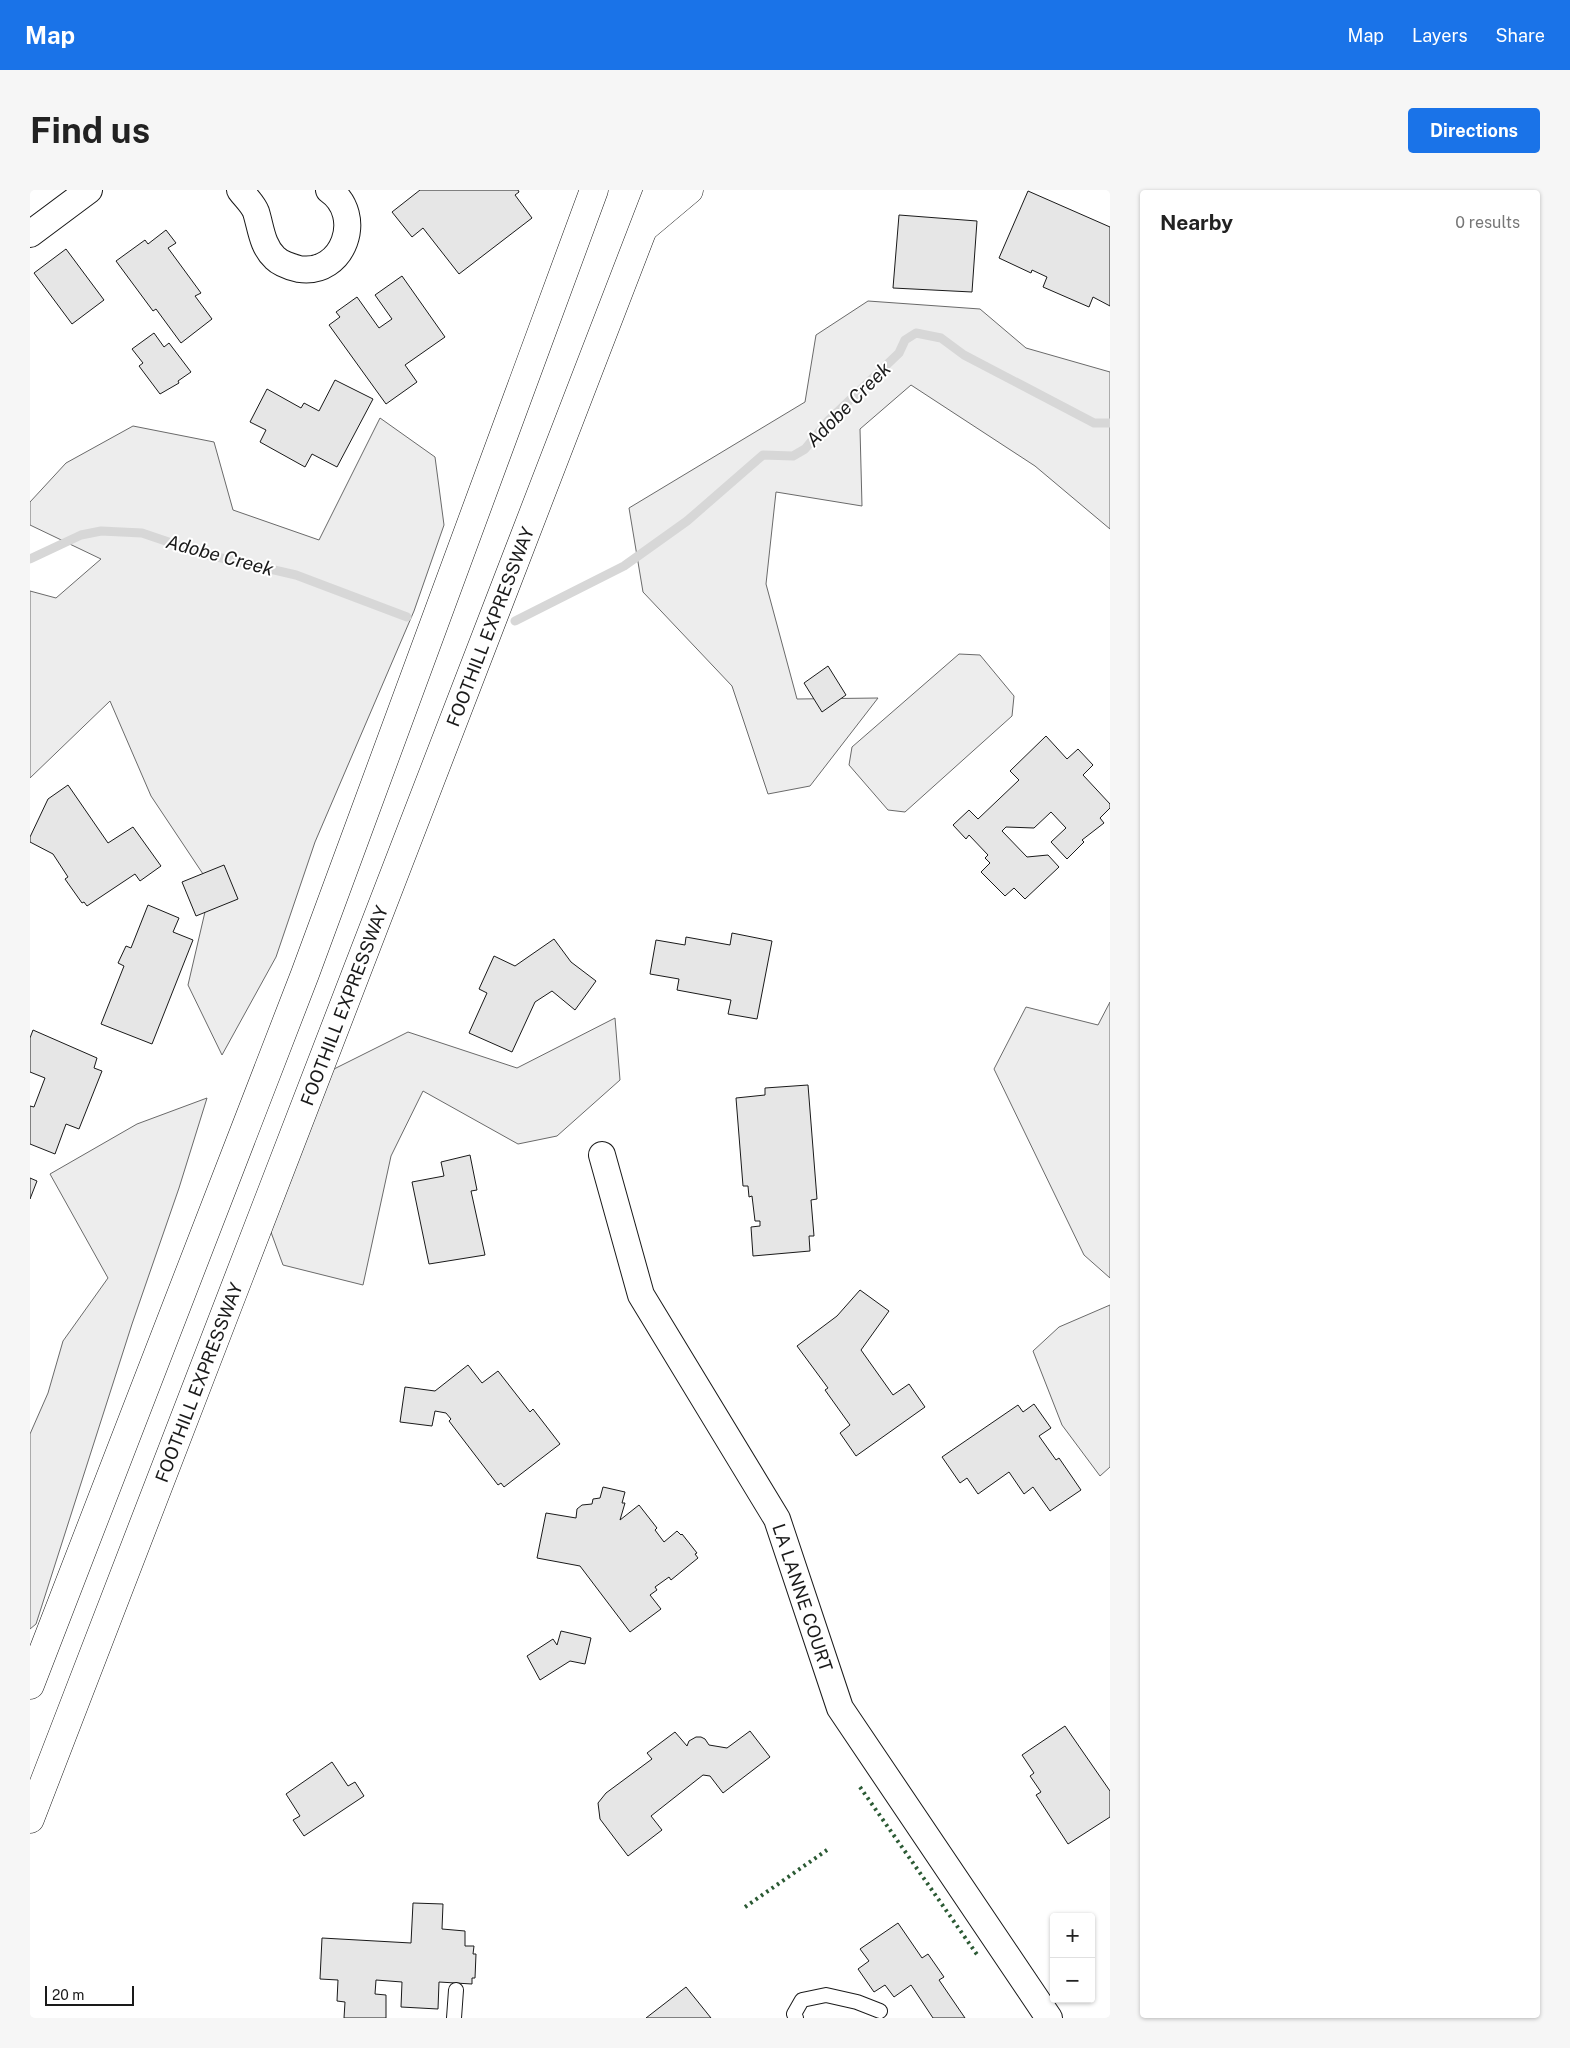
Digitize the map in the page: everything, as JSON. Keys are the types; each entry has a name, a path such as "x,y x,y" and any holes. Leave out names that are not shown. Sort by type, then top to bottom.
{"highway":[{"path":"30,1685 305,974 594,190"},
{"name":"FOOTHILL EXPRESSWAY","path":"30,1819 658,190"},
{"path":"644,228 689,190"}],"street":[{"path":"30,234 89,190"},
{"path":"240,190 255,210 265,245 275,259 290,267 307,270 324,266 337,255 346,240 348,223 344,207 329,190"},
{"name":"LA LANNE COURT","path":"602,1155 641,1295 777,1519 840,1708 1049,2018"}],"lane":[{"path":"454,2018 456,1990"},
{"path":"796,2018 794,2014 802,2000 826,1994 857,2002 880,2011"}],"shaded area":[{"path":"868,301 980,309 1026,348 1110,372 1110,529 1035,466 911,385 860,429 862,506 776,492 766,584 797,699 878,698 810,786 768,794 732,686 643,592 629,508 805,402 816,335"},
{"path":"380,418 435,457 444,525 414,611 315,842 276,957 222,1055 188,985 211,886 151,796 110,701 30,778 30,591 56,598 101,559 30,525 30,502 66,463 133,426 214,442 233,510 319,540"},
{"path":"959,654 980,655 1014,696 1012,716 905,812 888,810 849,765 852,747"},
{"path":"1110,1002 1110,1278 1084,1255 994,1069 1026,1007 1098,1025"},
{"path":"615,1018 620,1080 557,1136 518,1144 423,1091 391,1156 363,1285 283,1265 268,1224 322,1075 408,1032 517,1068"},
{"path":"207,1098 36,1624 30,1629 30,1434 48,1393 63,1341 108,1278 50,1174 137,1124"},
{"path":"1110,1305 1110,1467 1100,1476 1062,1425 1033,1351 1059,1327"}],"building":[{"path":"420,190 518,190 519,192 515,195 532,218 459,274 423,228 412,237 392,212"},
{"path":"1028,191 1110,227 1110,306 1093,297 1089,307 1043,287 1047,277 1032,270 1031,273 999,258"},
{"path":"899,215 977,221 972,292 893,288"},
{"path":"166,230 176,243 168,248 201,293 195,296 212,319 181,343 156,309 153,311 116,261 145,240 148,244"},
{"path":"66,249 104,300 72,324 34,273"},
{"path":"402,276 445,337 405,365 417,382 386,404 329,325 340,317 336,312 357,297 379,328 392,319 375,295"},
{"path":"154,333 164,347 169,343 191,372 178,381 179,383 160,394 139,366 143,363 132,349"},
{"path":"335,380 373,399 337,467 312,454 305,467 260,442 266,430 250,422 267,389 301,408 304,403 319,411"},
{"path":"828,666 846,695 822,712 804,683"},
{"path":"1046,736 1067,759 1078,749 1093,765 1083,775 1110,804 1110,808 1100,818 1104,823 1082,840 1084,842 1067,859 1051,842 1066,828 1051,812 1034,828 1006,827 1002,831 1027,857 1048,855 1059,867 1025,899 1014,888 1005,896 981,872 990,863 985,858 988,855 969,835 966,839 953,825 969,810 978,819 1019,780 1010,771"},
{"path":"68,785 108,843 133,827 161,866 140,881 135,874 87,906 84,902 82,903 65,879 68,877 53,854 30,842 30,837 48,799"},
{"path":"224,865 238,899 196,916 182,882"},
{"path":"148,905 179,918 173,932 193,940 152,1044 101,1024 124,966 118,963 126,946 131,948"},
{"path":"732,933 772,941 757,1019 728,1014 731,1000 677,990 679,979 650,974 656,940 685,945 686,937 730,945"},
{"path":"554,939 571,962 596,981 575,1010 552,991 535,1002 512,1052 469,1033 487,993 479,989 494,956 515,966"},
{"path":"33,1030 97,1058 94,1068 102,1071 79,1129 66,1124 55,1154 30,1144 30,1106 34,1107 45,1078 30,1072 30,1038"},
{"path":"808,1085 817,1199 811,1200 814,1236 809,1236 810,1251 753,1256 751,1227 760,1226 760,1221 755,1221 752,1196 749,1197 748,1186 743,1186 736,1098 765,1095 765,1088"},
{"path":"470,1155 477,1190 471,1191 485,1255 429,1264 412,1182 444,1176 441,1162"},
{"path":"30,1178 37,1181 30,1199"},
{"path":"860,1290 889,1311 861,1350 893,1395 909,1384 925,1407 856,1456 840,1433 850,1425 825,1390 828,1388 797,1346 837,1316"},
{"path":"468,1365 482,1383 498,1371 530,1412 533,1409 560,1444 504,1487 501,1483 498,1485 449,1421 451,1419 446,1413 435,1411 432,1426 400,1422 405,1387 435,1391"},
{"path":"1034,1404 1051,1428 1039,1436 1056,1460 1059,1458 1081,1490 1050,1511 1033,1487 1024,1494 1009,1472 978,1494 967,1478 960,1483 942,1457 1018,1405 1023,1412"},
{"path":"603,1487 625,1492 622,1503 625,1503 620,1520 639,1505 657,1528 655,1530 664,1542 677,1531 682,1534 697,1553 695,1554 698,1558 671,1580 669,1577 655,1587 657,1590 650,1595 661,1609 630,1632 580,1566 537,1558 546,1513 576,1518 577,1509 582,1505 592,1504 593,1499 600,1498"},
{"path":"561,1631 591,1638 585,1664 570,1661 540,1680 527,1656 553,1639 557,1645"},
{"path":"1065,1726 1110,1791 1110,1817 1068,1844 1036,1795 1041,1792 1030,1776 1034,1773 1022,1755"},
{"path":"750,1731 770,1757 723,1793 710,1776 703,1775 651,1816 662,1830 628,1856 600,1819 598,1803 606,1793 652,1759 647,1753 675,1732 687,1746 689,1741 696,1737 701,1737 709,1745 727,1748"},
{"path":"332,1762 348,1786 355,1782 364,1796 304,1836 293,1820 300,1816 286,1794"},
{"path":"413,1903 443,1904 442,1929 465,1931 465,1946 474,1946 473,1954 476,1954 475,1978 472,1978 472,1984 439,1982 438,2009 401,2007 402,1982 376,1980 375,1994 386,1995 386,2018 344,2018 345,2002 337,2001 338,1980 320,1979 322,1938 411,1943"},
{"path":"898,1923 922,1958 928,1954 944,1977 939,1980 965,2018 933,2018 911,1985 894,1997 885,1985 874,1992 858,1969 869,1961 860,1949"},
{"path":"686,1987 711,2018 646,2018"}],"waterway":[{"name":"Adobe Creek","path":"515,621 624,566 687,521 763,455 793,456 805,449 828,421 899,353 905,340 916,333 941,338 964,355 1094,423 1110,423"},
{"name":"Adobe Creek","path":"30,559 81,535 101,531 142,533 204,554 296,575 407,617"}],"hedge":[{"path":"860,1787 978,1956"},
{"path":"745,1907 827,1850"}]}
